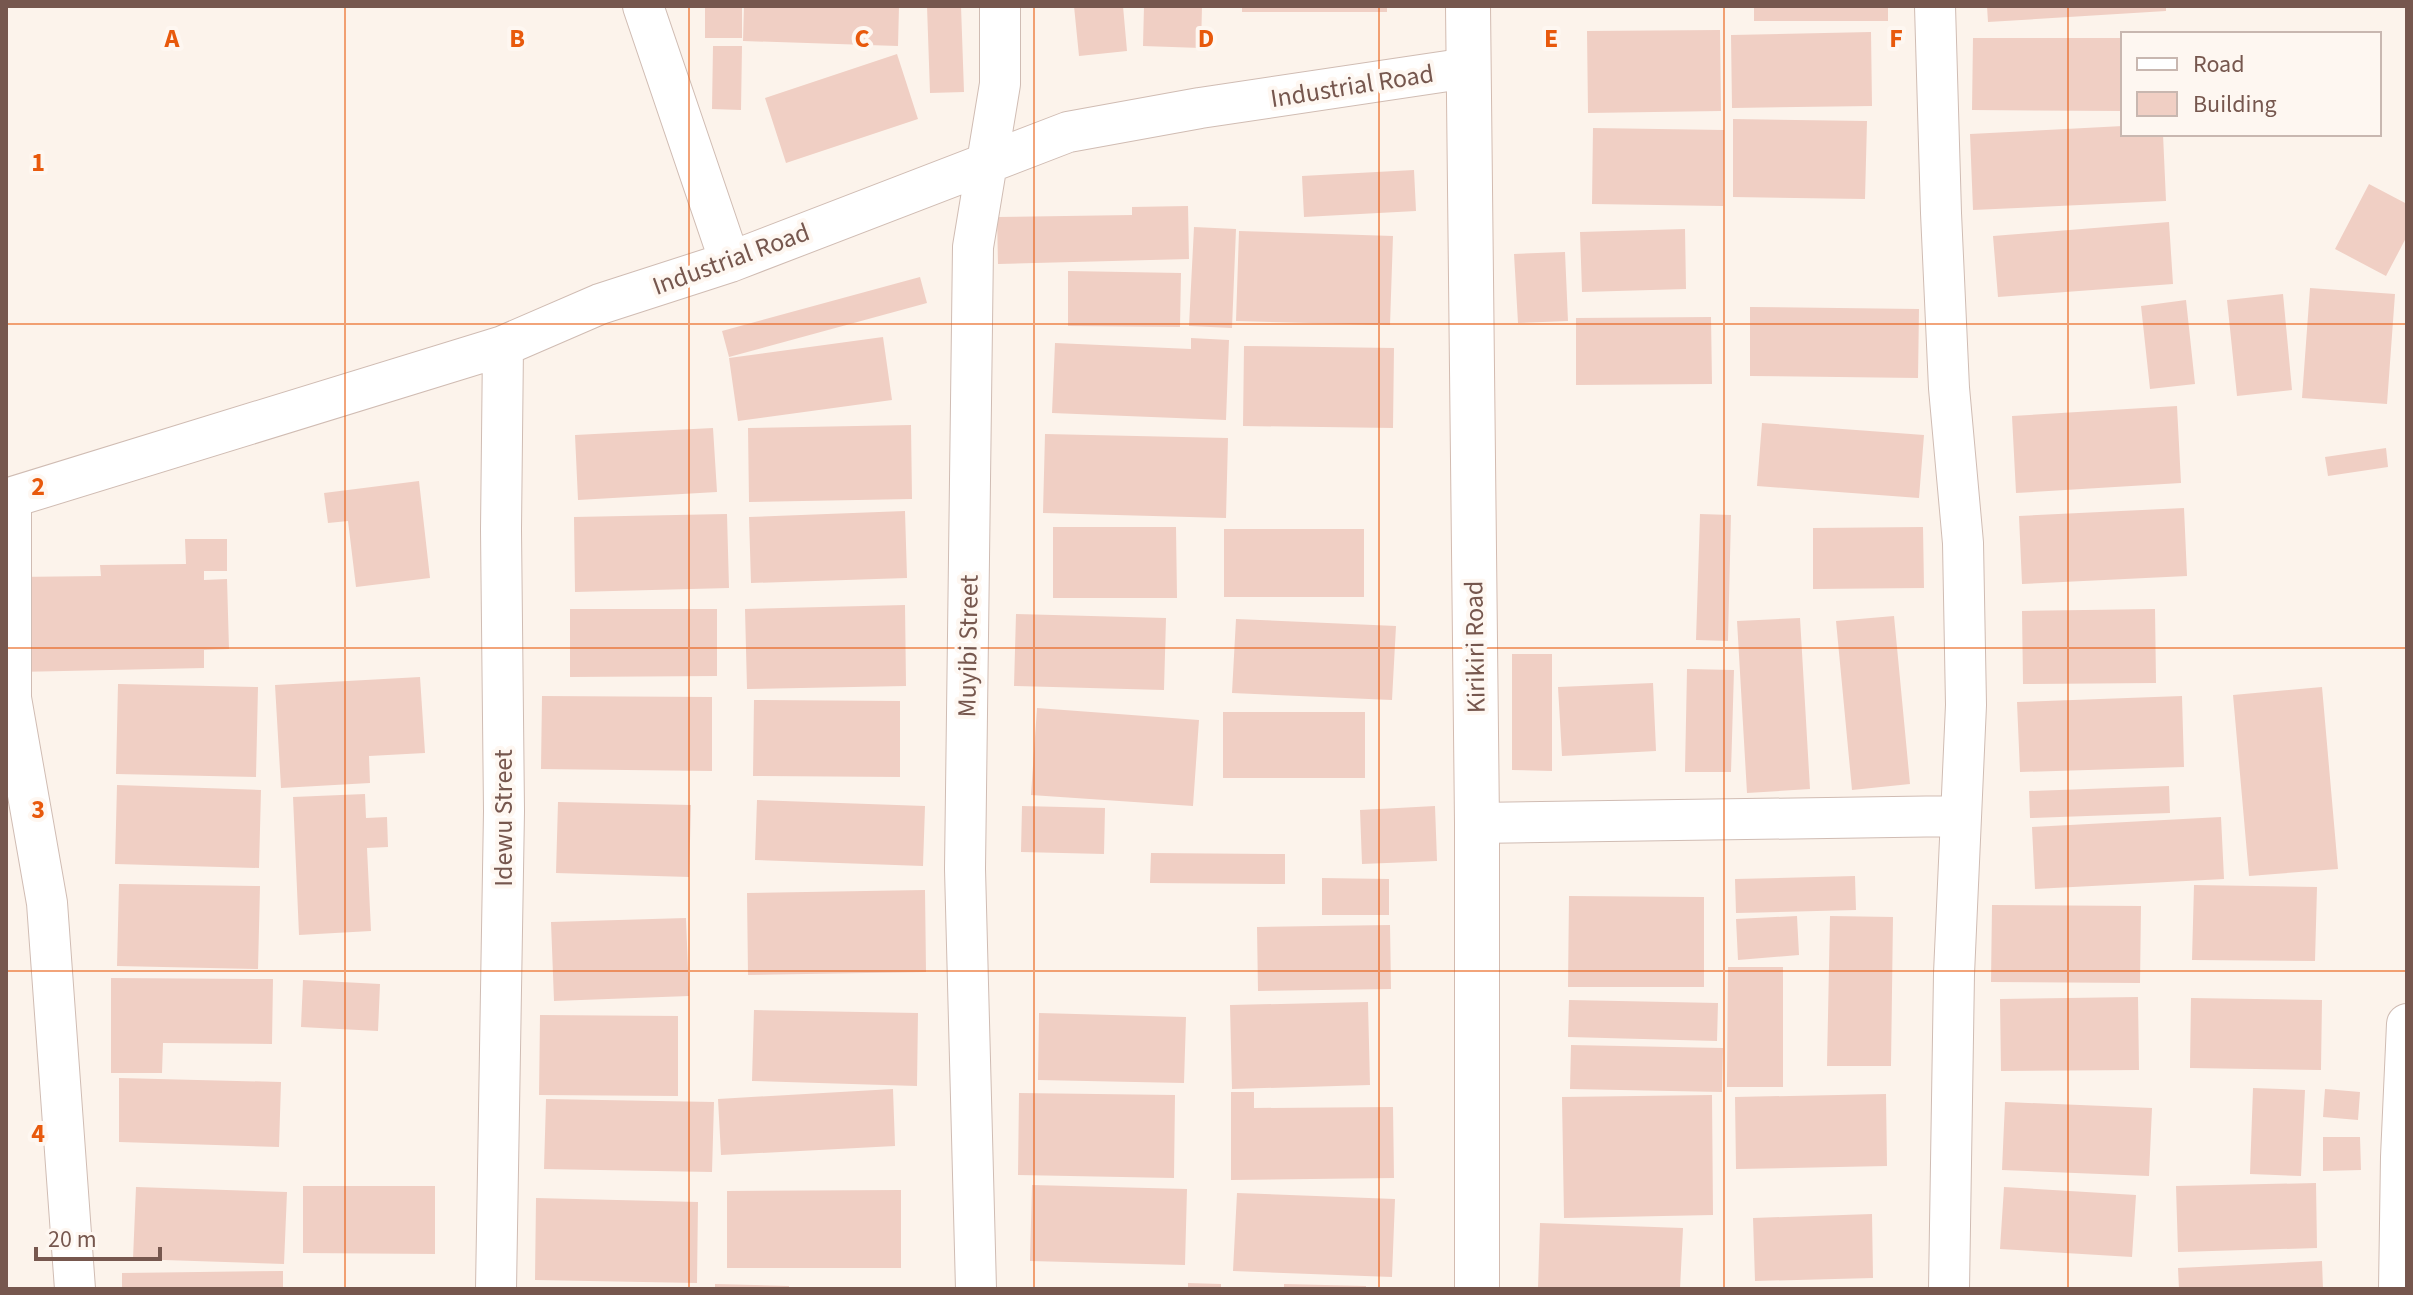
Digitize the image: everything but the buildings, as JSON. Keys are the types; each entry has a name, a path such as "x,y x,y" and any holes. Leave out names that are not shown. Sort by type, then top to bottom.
{"main road":[{"name":"Kirikiri Road","path":"1468,6 1477,823 1477,1289"}],"street":[{"path":"643,6 730,262"},
{"name":"Muyibi Street","path":"976,1289 965,869 973,247 1000,84 1000,6"},
{"path":"1935,6 1949,388 1963,543 1966,705 1959,816 1949,1289"},
{"name":"Industrial Road","path":"8,498 503,346 600,304 730,262 1068,132 1200,108 1468,68"},
{"name":"Idewu Street","path":"496,1289 504,811 503,346"},
{"path":"8,498 11,698 47,903 75,1289"},
{"path":"1477,823 1959,816"},
{"path":"2399,1289 2407,1024"}]}
